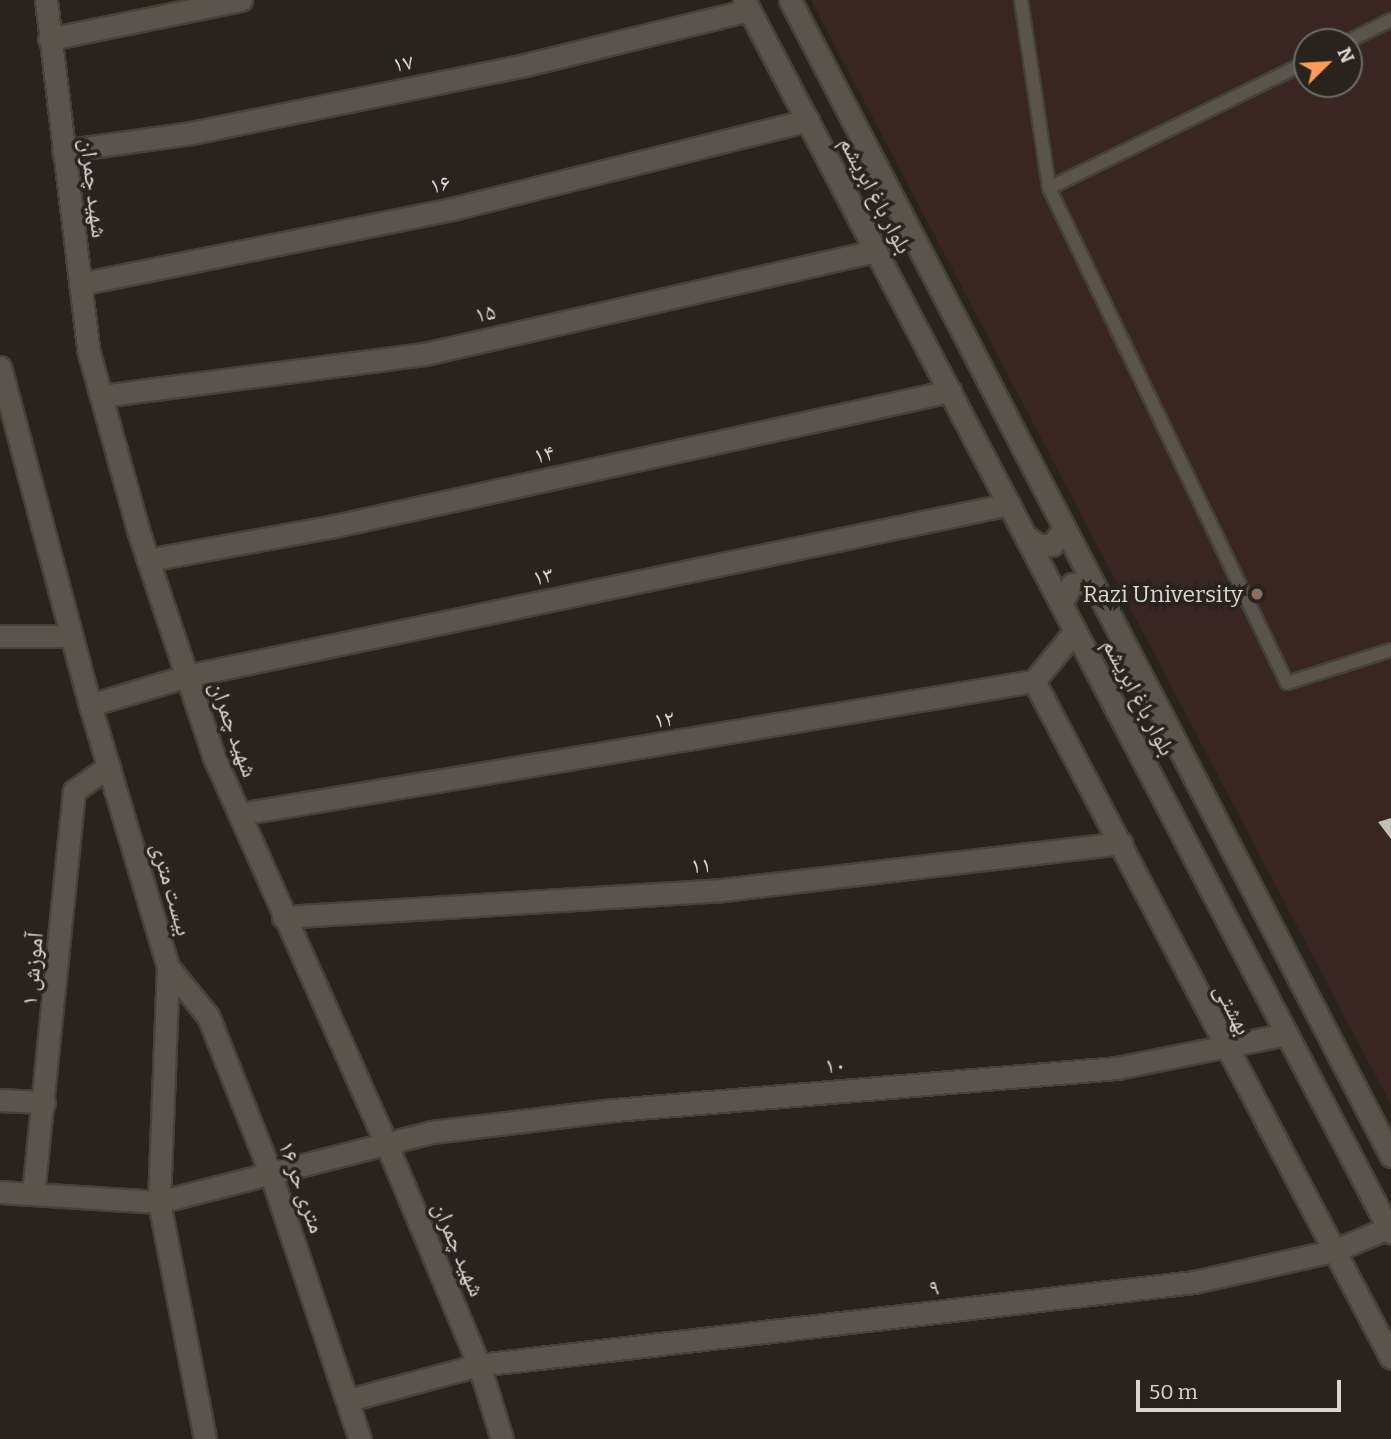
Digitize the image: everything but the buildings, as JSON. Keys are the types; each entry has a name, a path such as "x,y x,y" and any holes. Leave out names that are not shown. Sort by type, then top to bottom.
{"street":[{"name":"شهید چمران","path":"46,0 89,353 148,560 187,676 239,814 386,1143 479,1365 502,1439"},
{"path":"49,39 241,0"},
{"name":"بلوار باغ ابریشم","path":"790,0 1391,1156"},
{"name":"بلوار باغ ابریشم","path":"747,5 1390,1230"},
{"name":"۱۷","path":"63,151 191,133 526,65 747,5"},
{"name":"۱۶","path":"80,284 452,209 808,120"},
{"name":"۱۵","path":"101,396 425,354 876,251"},
{"name":"بیست متری","path":"0,367 5,408 168,967 159,1202 205,1439"},
{"name":"۱۴","path":"148,560 330,527 950,391"},
{"name":"۱۳","path":"90,705 187,676 1009,504"},
{"path":"1027,537 1038,545 1052,545 1064,528"},
{"path":"1061,603 1072,584 1092,582"},
{"path":"1034,681 1074,631"},
{"path":"0,636 71,636"},
{"name":"۱۲","path":"239,814 1034,681"},
{"name":"بهشتی","path":"1034,681 1121,843 1223,1047 1391,1358"},
{"name":"آموزش ۱","path":"33,1194 74,791 109,766"},
{"name":"۱۱","path":"283,917 722,890 1121,843"},
{"name":"۱۶ متری حر","path":"168,967 208,1016 270,1172 360,1439"},
{"name":"۱۰","path":"0,1192 159,1202 432,1132 614,1110 1118,1068 1287,1034"},
{"path":"0,1100 44,1101"},
{"name":"۹","path":"349,1400 479,1365 1194,1282 1333,1251 1390,1230"}],"lane":[{"path":"1021,0 1049,188 1287,683 1391,650"},
{"path":"1363,34 1391,20"},
{"path":"1049,188 1293,69"}],"shaded area":[{"name":"Razi University","path":"811,0 1391,0 1391,1105"}],"place":[{"name":"Razi University","path":"1257,594"}]}
